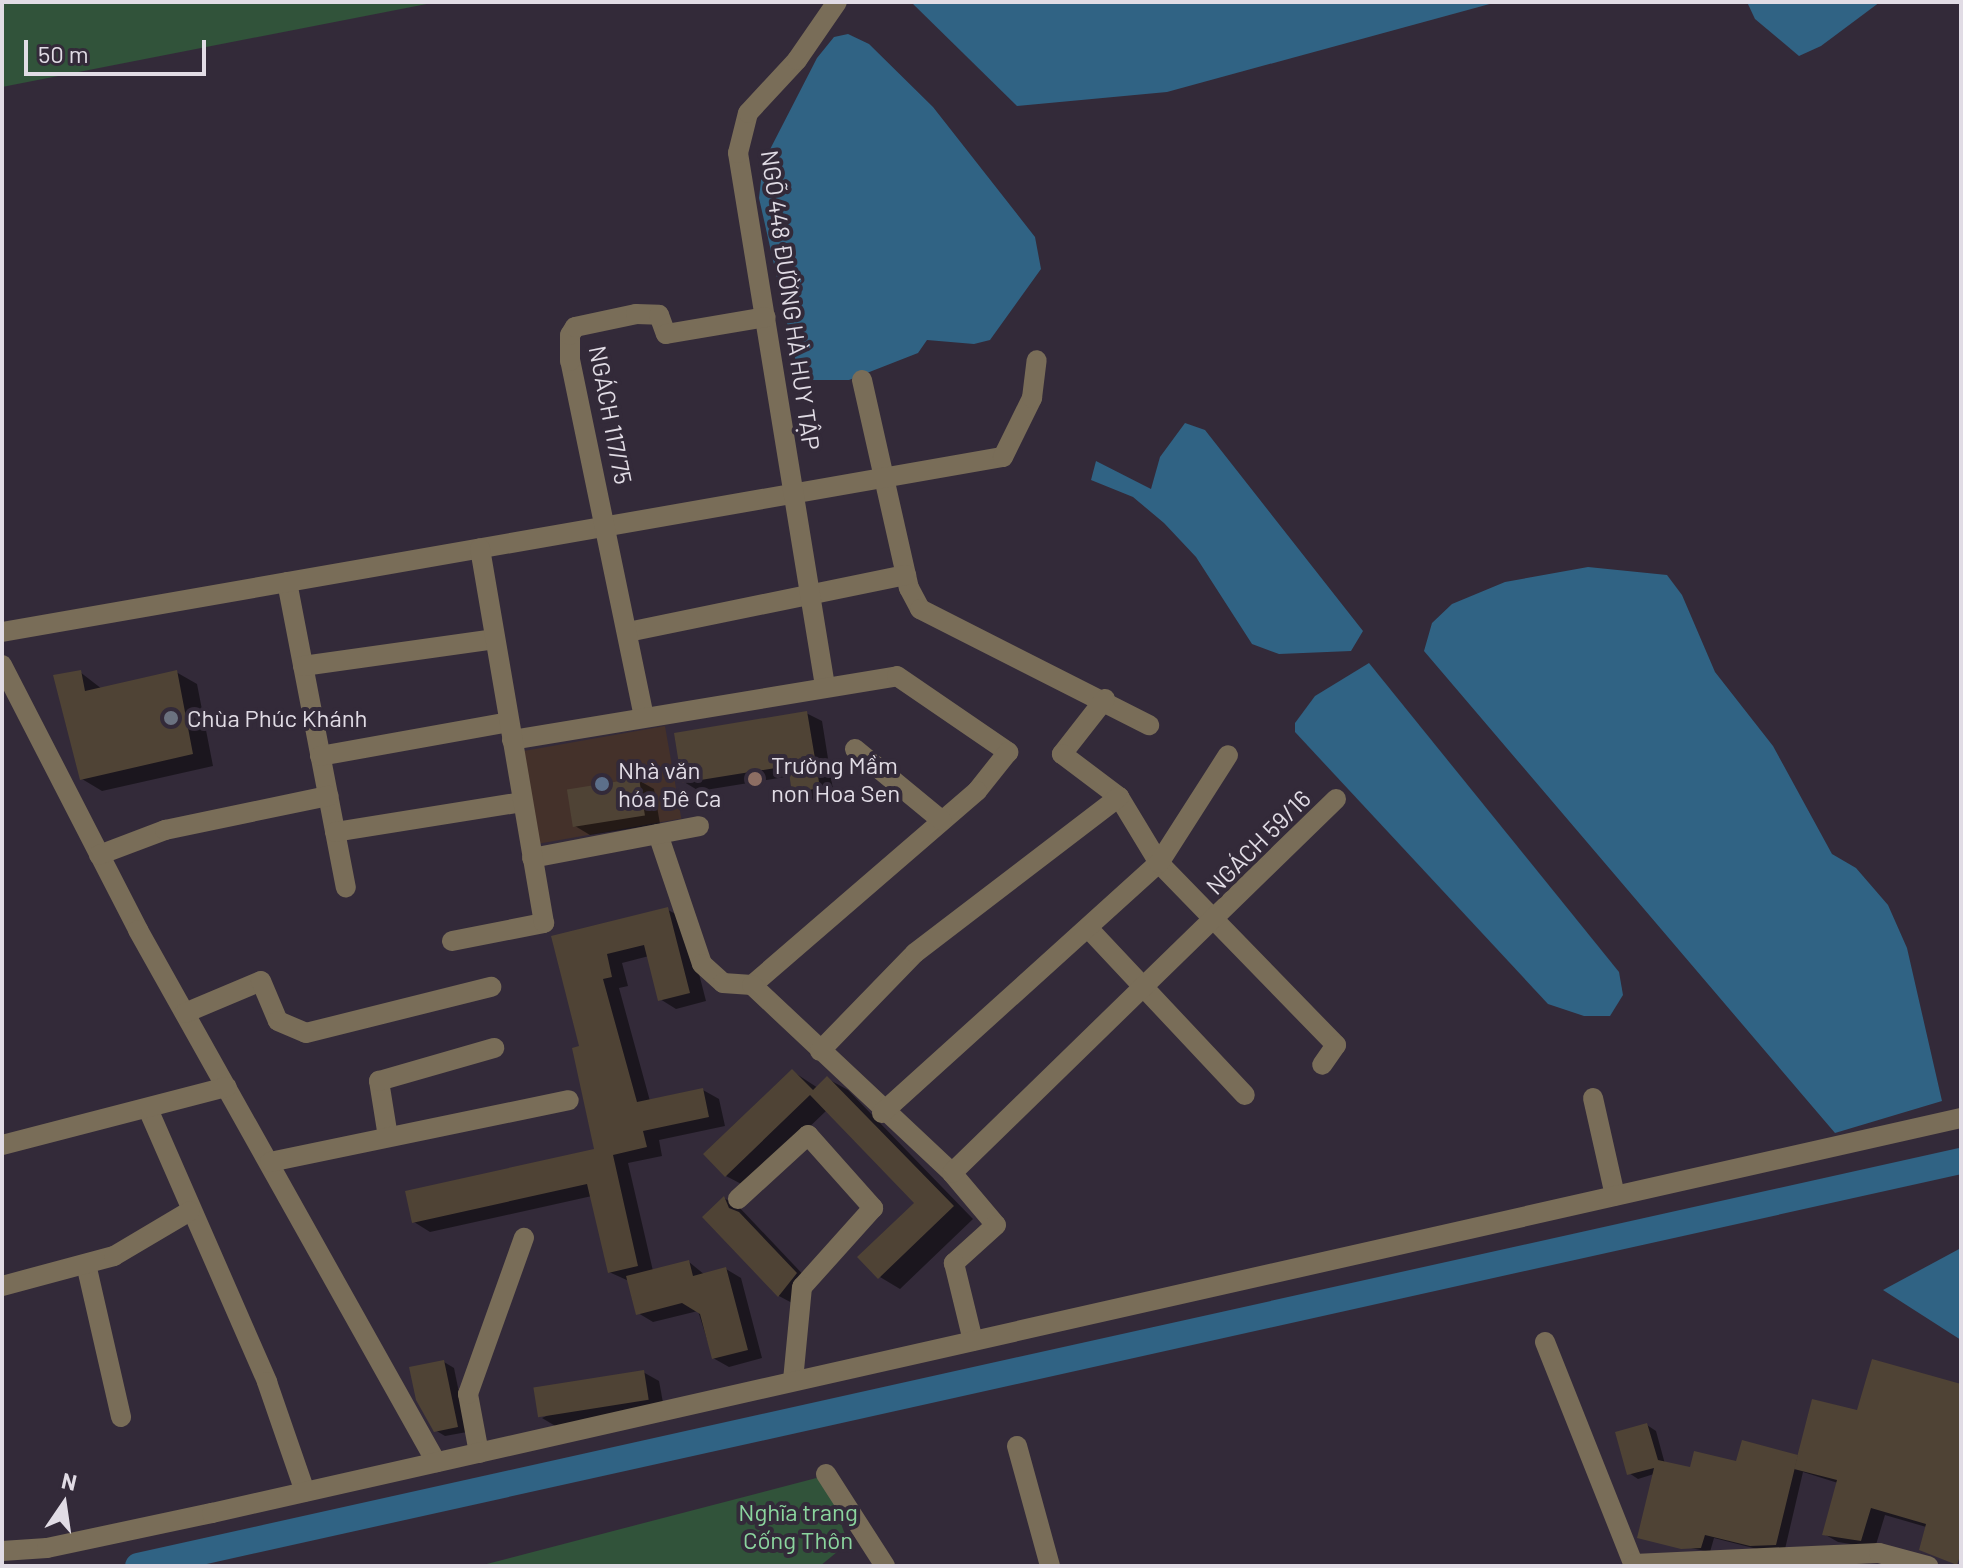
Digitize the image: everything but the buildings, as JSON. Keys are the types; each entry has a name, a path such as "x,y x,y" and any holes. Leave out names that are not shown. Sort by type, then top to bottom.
{"street":[{"name":"NGÕ 448 ĐƯỜNG HÀ HUY TẬP","path":"825,686 738,153 748,113 797,60 837,2"},
{"name":"NGÁCH 117/75","path":"606,530 570,361 575,327 636,314 659,315 666,334 766,317"},
{"path":"2,632 480,548 606,530 1003,457 1032,398 1037,360"},
{"path":"862,380 906,575 920,609 1105,699 1149,725"},
{"path":"606,530 644,717"},
{"path":"452,941 544,923 480,548"},
{"path":"628,632 813,598 906,575"},
{"path":"287,582 346,887"},
{"path":"303,666 495,639"},
{"path":"2,665 99,855 185,1013 436,1462"},
{"path":"320,756 644,717 897,676 1008,752 977,791 752,985"},
{"path":"1105,699 1062,754 1119,797 1159,863 1336,1045 1322,1065"},
{"path":"855,749 941,820"},
{"path":"882,1113 1159,863 1228,755"},
{"path":"99,855 165,830 328,796"},
{"path":"820,1051 915,953 1119,797"},
{"name":"NGÁCH 59/16","path":"952,1173 1216,921 1336,799"},
{"path":"335,832 522,802"},
{"path":"532,858 699,826"},
{"path":"658,834 702,964 723,983 752,985 882,1113 952,1173 996,1225 954,1263 973,1341"},
{"path":"1088,928 1245,1095"},
{"path":"185,1013 261,981 278,1021 306,1033 491,987"},
{"path":"388,1137 379,1081 494,1048"},
{"path":"2,1145 227,1087"},
{"path":"1593,1098 1615,1196"},
{"path":"270,1162 569,1100"},
{"path":"148,1109 267,1382 305,1492"},
{"path":"2,1551 47,1548 305,1492 1961,1118"},
{"path":"738,1199 808,1135 873,1208 802,1287 793,1381"},
{"path":"2,1286 114,1256 190,1211"},
{"path":"479,1453 468,1394 524,1238"},
{"path":"86,1264 121,1417"},
{"path":"1545,1342 1634,1565 1879,1553 1928,1566"},
{"path":"1017,1446 1050,1566"},
{"path":"826,1474 885,1566"}],"shaded area":[{"name":"Nhà văn hóa Đê Ca","path":"665,726 681,819 539,844 522,751"}],"green space":[{"path":"2,2 437,2 2,87"},
{"name":"Nghĩa trang Cống Thôn","path":"824,1476 848,1543 820,1566 479,1566"}],"water":[{"path":"911,2 1497,2 1167,92 1017,106"},
{"path":"1747,2 1880,2 1821,46 1799,56 1755,19"},
{"path":"848,34 869,44 933,107 1035,237 1041,269 990,340 974,344 927,340 918,353 849,380 800,380 759,198 763,163 817,58 834,37"},
{"path":"1185,423 1205,430 1363,631 1351,651 1279,654 1252,644 1196,557 1164,523 1133,497 1091,480 1096,461 1151,489 1160,457"},
{"path":"1588,567 1667,575 1682,595 1715,672 1773,746 1832,854 1856,868 1888,905 1907,948 1942,1101 1835,1133 1424,651 1432,623 1452,604 1505,582"},
{"path":"1369,663 1619,972 1623,995 1610,1016 1584,1016 1548,1004 1295,732 1295,723 1315,696"},
{"path":"1961,1248 1961,1340 1883,1290"}],"waterway":[{"path":"138,1566 1961,1161"}],"place":[{"name":"Chùa Phúc Khánh","path":"171,718"},
{"name":"Trường Mầm non Hoa Sen","path":"755,779"},
{"name":"Nhà văn hóa Đê Ca","path":"602,784"}]}
